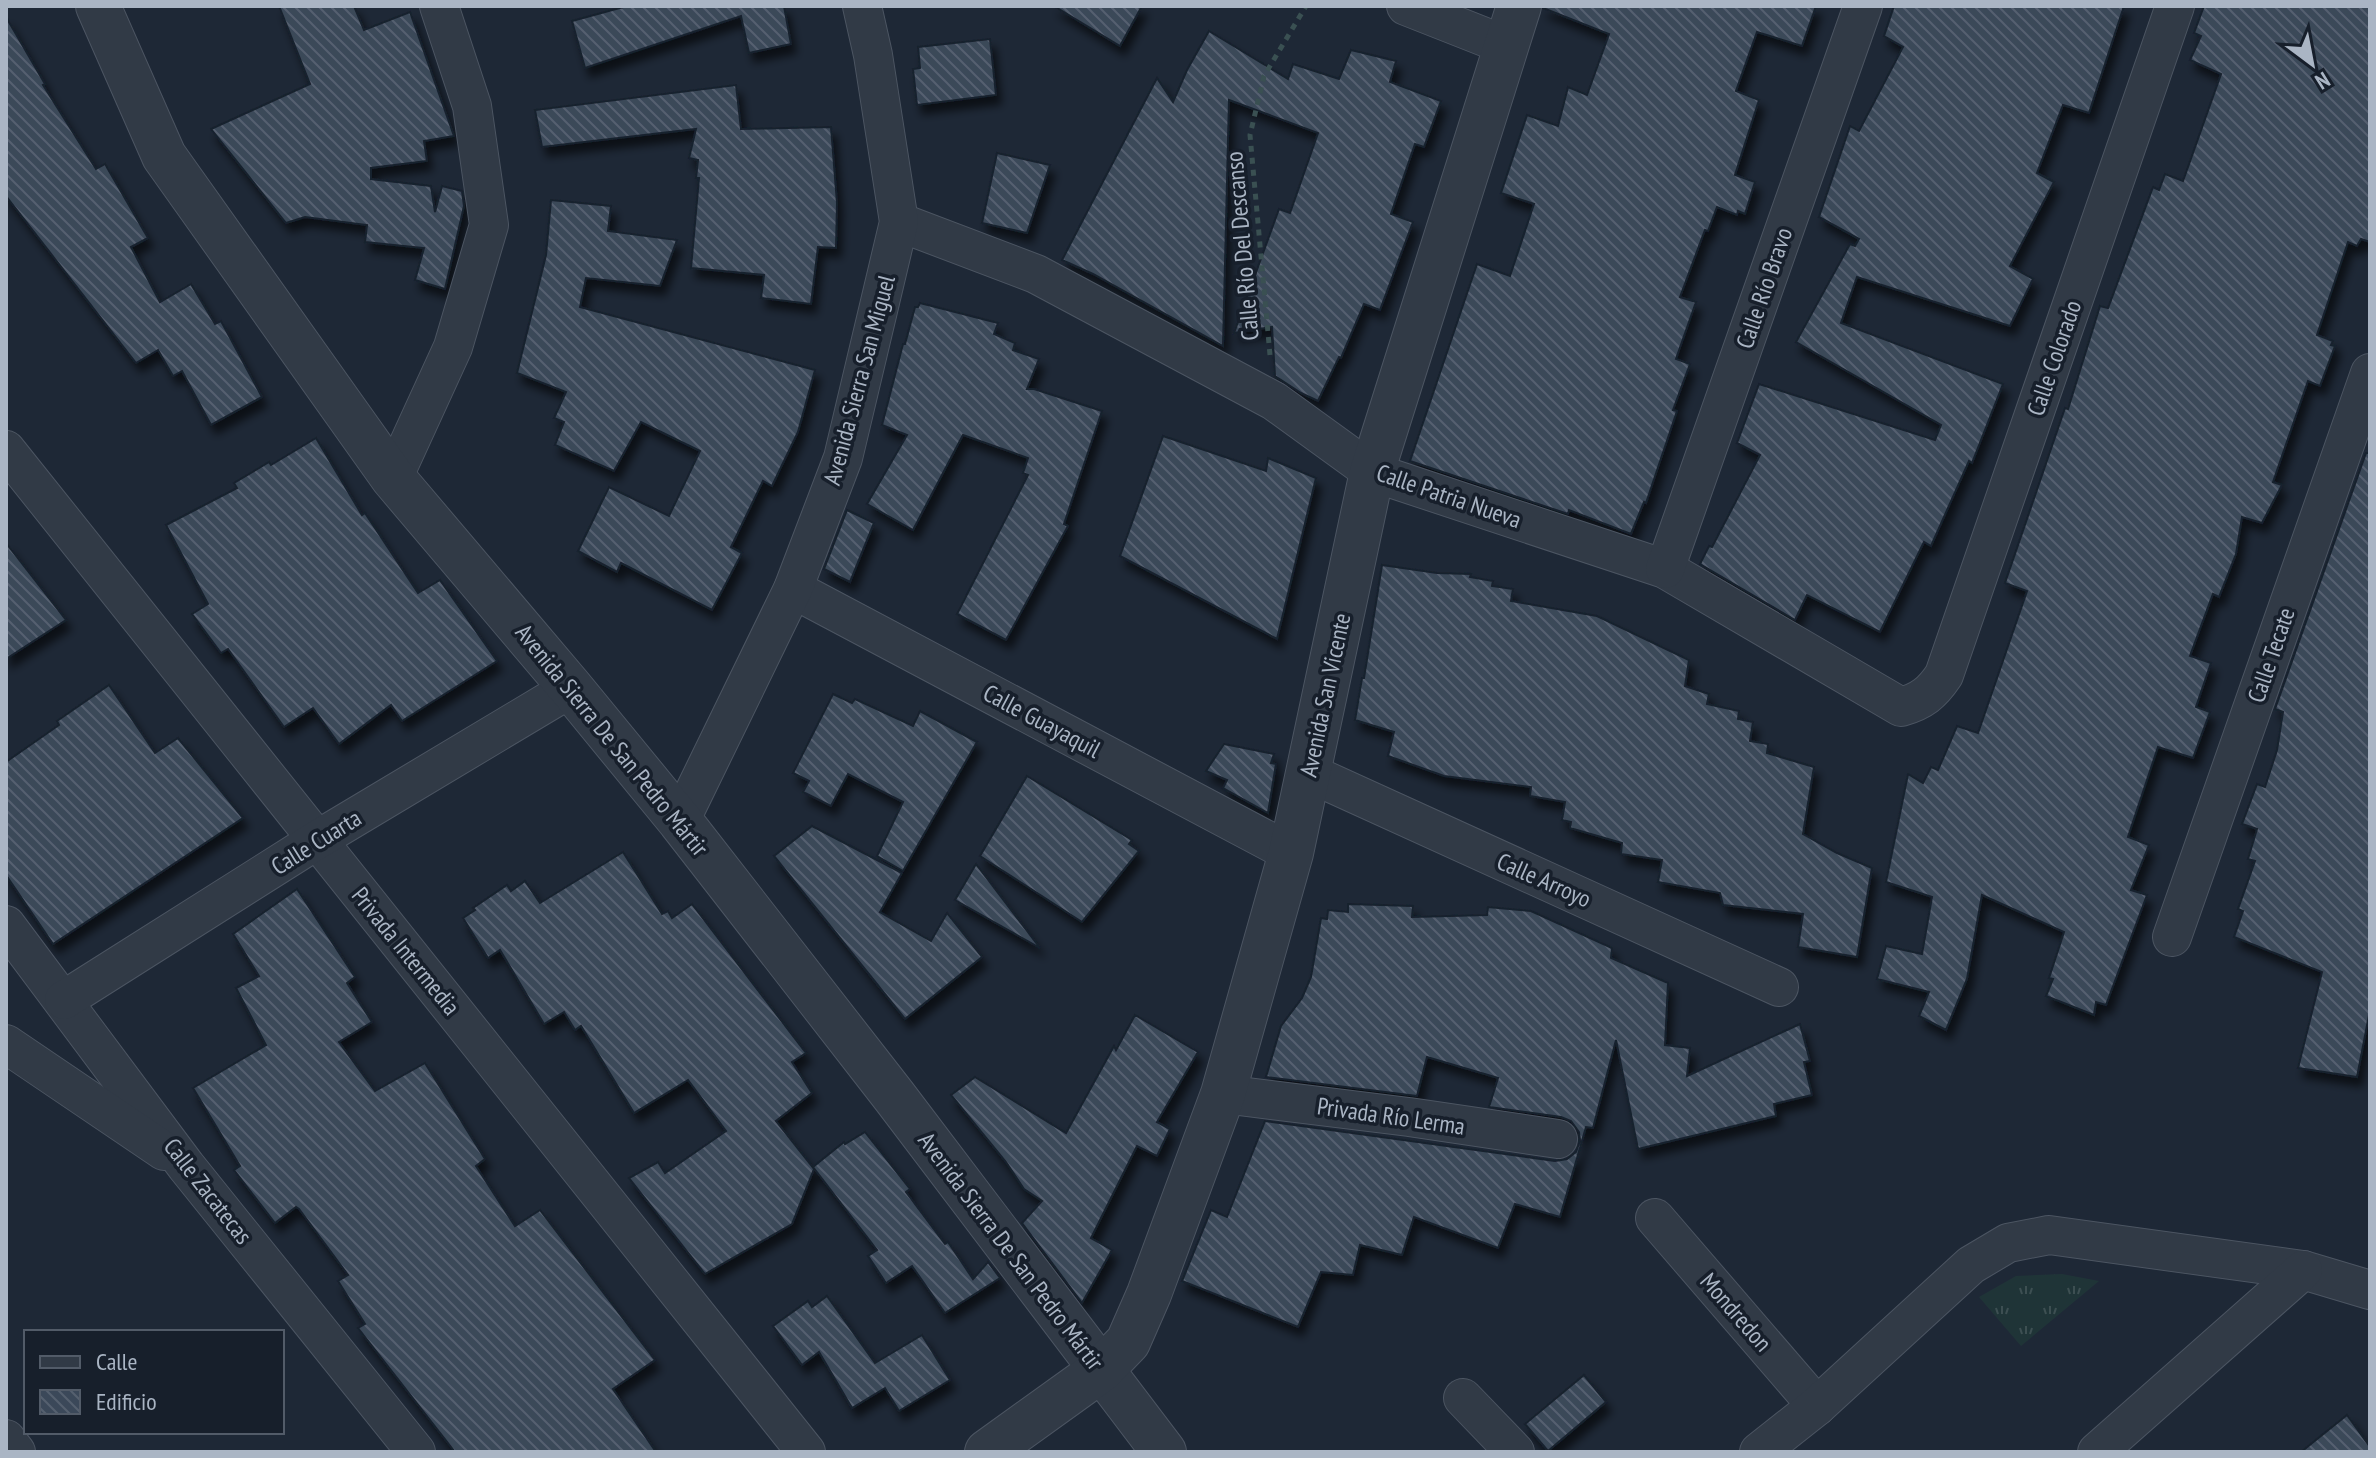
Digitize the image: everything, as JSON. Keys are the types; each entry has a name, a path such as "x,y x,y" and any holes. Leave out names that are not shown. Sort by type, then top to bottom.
{"street":[{"name":"Avenida Sierra De San Pedro Mártir","path":"98,6 164,156 393,478 680,821 894,1096 1164,1452"},
{"path":"393,478 453,347 489,225 472,106 439,6"},
{"name":"Avenida Sierra San Miguel","path":"680,821 793,589 843,458 899,222 873,55 862,6"},
{"path":"1406,6 1512,26"},
{"name":"Calle Río Bravo","path":"1665,569 1863,6"},
{"name":"Calle Colorado","path":"1919,702 1934,691 1944,675 2175,6"},
{"name":"Avenida San Vicente","path":"987,1452 1101,1370 1128,1342 1149,1294 1223,1094 1291,853 1372,472 1512,26"},
{"name":"Calle Patria Nueva","path":"899,222 1036,274 1274,401 1372,472 1665,569 1883,698 1901,707 1919,702"},
{"name":"Calle Tecate","path":"2172,937 2354,467 2370,373"},
{"name":"Privada Intermedia","path":"6,450 806,1452"},
{"name":"Calle Guayaquil","path":"793,589 1291,853"},
{"name":"Calle Cuarta","path":"64,1000 317,840 571,688"},
{"name":"Calle Arroyo","path":"1309,773 1779,987"},
{"name":"Calle Zacatecas","path":"6,925 186,1166 416,1452"},
{"path":"6,1044 186,1166"},
{"name":"Privada Río Lerma","path":"1223,1094 1558,1139"},
{"name":"Mondredon","path":"1655,1218 1817,1406"},
{"path":"1759,1452 1817,1406 1971,1265 2008,1243 2049,1235 2303,1270 2370,1290"},
{"path":"2097,1452 2303,1270"},
{"path":"1463,1398 1515,1452"},
{"path":"6,1439 16,1452"}],"path":[{"name":"Calle Río Del Descanso","path":"1274,401 1250,135 1264,76 1306,6"}],"green space":[{"path":"2062,1274 2099,1281 2021,1346 1979,1297 2016,1276"}],"building":[{"path":"279,6 354,6 364,30 410,12 454,136 424,141 427,161 371,168 371,179 431,186 435,212 442,186 462,191 464,206 445,289 415,280 424,248 365,242 367,225 305,217 286,223 211,129 310,84"},
{"path":"627,6 784,6 791,44 749,53 741,16 585,68 572,21"},
{"path":"1054,6 1142,6 1120,46"},
{"path":"1543,6 1816,6 1802,46 1757,32 1736,91 1759,100 1735,175 1755,182 1745,214 1738,211 1737,215 1717,207 1680,297 1696,302 1676,359 1690,364 1646,503 1631,534 1569,510 1568,514 1410,461 1477,264 1510,276 1534,204 1501,193 1527,115 1558,126 1568,87 1587,95 1609,34"},
{"path":"1894,6 2124,6 2089,113 2063,105 2037,173 2054,182 2010,266 2033,279 2010,326 1857,277 1841,323 2003,384 1972,463 1969,461 1931,546 1924,542 1880,632 1807,595 1795,620 1700,564 1760,455 1737,443 1759,384 1935,440 1941,425 1796,342 1850,244 1855,246 1859,239 1819,217 1850,126 1859,131 1903,47 1884,36"},
{"path":"2204,6 2370,6 2370,242 2361,239 2357,246 2348,242 2317,335 2333,341 2331,345 2335,346 2320,386 2308,381 2273,482 2282,485 2262,523 2242,517 2236,554 2219,597 2213,594 2190,656 2211,663 2196,707 2210,712 2193,758 2158,747 2128,837 2149,845 2131,890 2147,895 2106,1005 2096,1002 2094,1015 2046,996 2064,932 1982,895 1967,979 1946,1030 1919,1016 1929,992 1877,979 1886,946 1922,954 1932,897 1886,882 1908,774 1923,783 1931,767 1938,770 1957,726 1978,733 2027,591 2005,583 2065,408 2068,409 2100,306 2108,308 2153,187 2159,190 2165,174 2183,181 2221,74 2190,60 2201,36 2194,33"},
{"path":"6,17 43,85 96,169 105,164 148,238 131,247 160,302 191,284 215,324 221,321 262,397 211,425 182,371 173,376 158,350 136,363 6,196"},
{"path":"1209,31 1288,79 1293,64 1339,79 1351,50 1396,61 1390,82 1441,101 1424,147 1415,144 1391,214 1413,222 1380,310 1364,304 1318,401 1275,376 1272,327 1234,333 1279,209 1290,213 1318,133 1229,100 1223,346 1062,260 1157,78 1173,102"},
{"path":"990,39 996,95 917,105 913,69 920,68 918,47"},
{"path":"736,85 741,129 831,127 837,203 836,248 818,247 811,304 761,298 764,275 691,268 699,178 696,178 698,160 689,158 696,129 542,147 535,110"},
{"path":"997,153 1050,165 1027,233 982,223"},
{"path":"551,200 611,206 608,231 677,240 660,286 586,278 580,307 815,370 798,432 772,486 763,481 731,547 742,553 712,610 621,563 617,572 578,551 609,487 669,516 700,451 641,422 614,471 555,445 564,422 554,418 566,392 517,373 546,255"},
{"path":"920,303 998,323 994,334 1015,343 1013,350 1039,359 1027,389 1102,411 1064,524 1068,526 1006,640 957,614 1028,475 1023,473 1028,458 963,435 913,530 867,504 907,435 882,425 903,344 915,307"},
{"path":"1163,436 1266,471 1268,458 1316,478 1277,639 1120,556"},
{"path":"316,438 362,515 365,513 418,593 440,580 497,661 402,721 391,705 339,744 313,708 284,727 228,649 221,653 192,614 208,604 166,525 237,488 234,483"},
{"path":"2366,453 2370,453 2370,1010 2357,1077 2298,1068 2322,972 2234,937 2243,911 2238,909 2255,861 2248,859 2257,829 2242,824 2257,784 2265,787 2277,750 2283,712 2275,709"},
{"path":"847,510 874,523 850,582 824,569"},
{"path":"6,543 66,620 6,659"},
{"path":"1382,565 1437,573 1471,574 1470,577 1493,581 1492,586 1513,589 1511,601 1597,616 1689,660 1685,686 1709,694 1707,704 1739,711 1738,719 1753,722 1750,741 1768,744 1767,753 1814,767 1803,834 1872,868 1857,957 1798,947 1803,914 1723,905 1720,893 1658,882 1662,860 1621,854 1622,843 1570,828 1571,822 1562,820 1565,802 1530,796 1531,787 1444,776 1388,756 1394,732 1355,720"},
{"path":"109,685 155,753 178,738 243,818 53,944 6,875 6,762"},
{"path":"833,694 852,703 855,699 913,726 920,711 977,742 903,871 877,856 903,802 848,774 831,806 803,792 809,781 793,773"},
{"path":"1224,744 1274,754 1271,763 1276,764 1268,813 1223,788 1227,780 1206,771"},
{"path":"1027,776 1132,840 1129,844 1139,851 1082,922 980,856"},
{"path":"812,826 902,873 880,912 931,941 947,913 982,957 905,1019 774,856"},
{"path":"623,852 662,914 668,911 672,918 692,904 806,1053 792,1062 812,1093 776,1121 814,1169 792,1224 705,1274 629,1178 658,1162 665,1173 726,1131 688,1080 634,1113 581,1026 575,1030 564,1012 544,1024 500,950 488,958 463,918 507,885 511,891 525,881 540,903"},
{"path":"976,864 1040,948 955,900"},
{"path":"297,889 355,977 347,983 372,1022 339,1042 375,1091 425,1063 485,1159 476,1166 515,1226 540,1210 655,1360 613,1389 656,1452 455,1452 358,1328 365,1324 338,1281 348,1275 299,1209 296,1207 275,1223 234,1170 240,1166 193,1088 266,1045 236,988 259,976 233,934"},
{"path":"1348,904 1413,906 1412,917 1487,915 1488,907 1531,911 1612,948 1611,958 1668,983 1665,1045 1690,1048 1687,1076 1800,1024 1810,1061 1804,1062 1812,1095 1774,1104 1776,1116 1638,1149 1616,1040 1593,1128 1586,1127 1560,1217 1515,1204 1498,1248 1414,1217 1402,1255 1360,1245 1353,1275 1321,1272 1298,1327 1182,1281 1211,1210 1227,1217 1265,1121 1555,1161 1567,1159 1576,1152 1579,1132 1571,1121 1489,1107 1498,1078 1427,1057 1417,1096 1266,1077 1281,1026 1302,998 1311,977 1321,918 1327,919 1328,910 1348,912"},
{"path":"1135,1015 1198,1052 1157,1122 1170,1129 1157,1156 1137,1146 1091,1238 1112,1250 1082,1303 1022,1223 1042,1201 1024,1189 951,1095 975,1077 1066,1133 1114,1046 1116,1050"},
{"path":"865,1132 910,1189 906,1192 945,1244 948,1242 973,1279 988,1262 1000,1278 945,1313 912,1266 886,1283 868,1256 877,1250 813,1167 844,1142"},
{"path":"827,1296 875,1363 922,1335 950,1380 899,1411 885,1388 852,1408 819,1352 802,1365 773,1326 808,1301 812,1307"},
{"path":"1584,1375 1606,1402 1548,1451 1525,1424"},
{"path":"2347,1415 2370,1447 2370,1452 2301,1452"}]}
